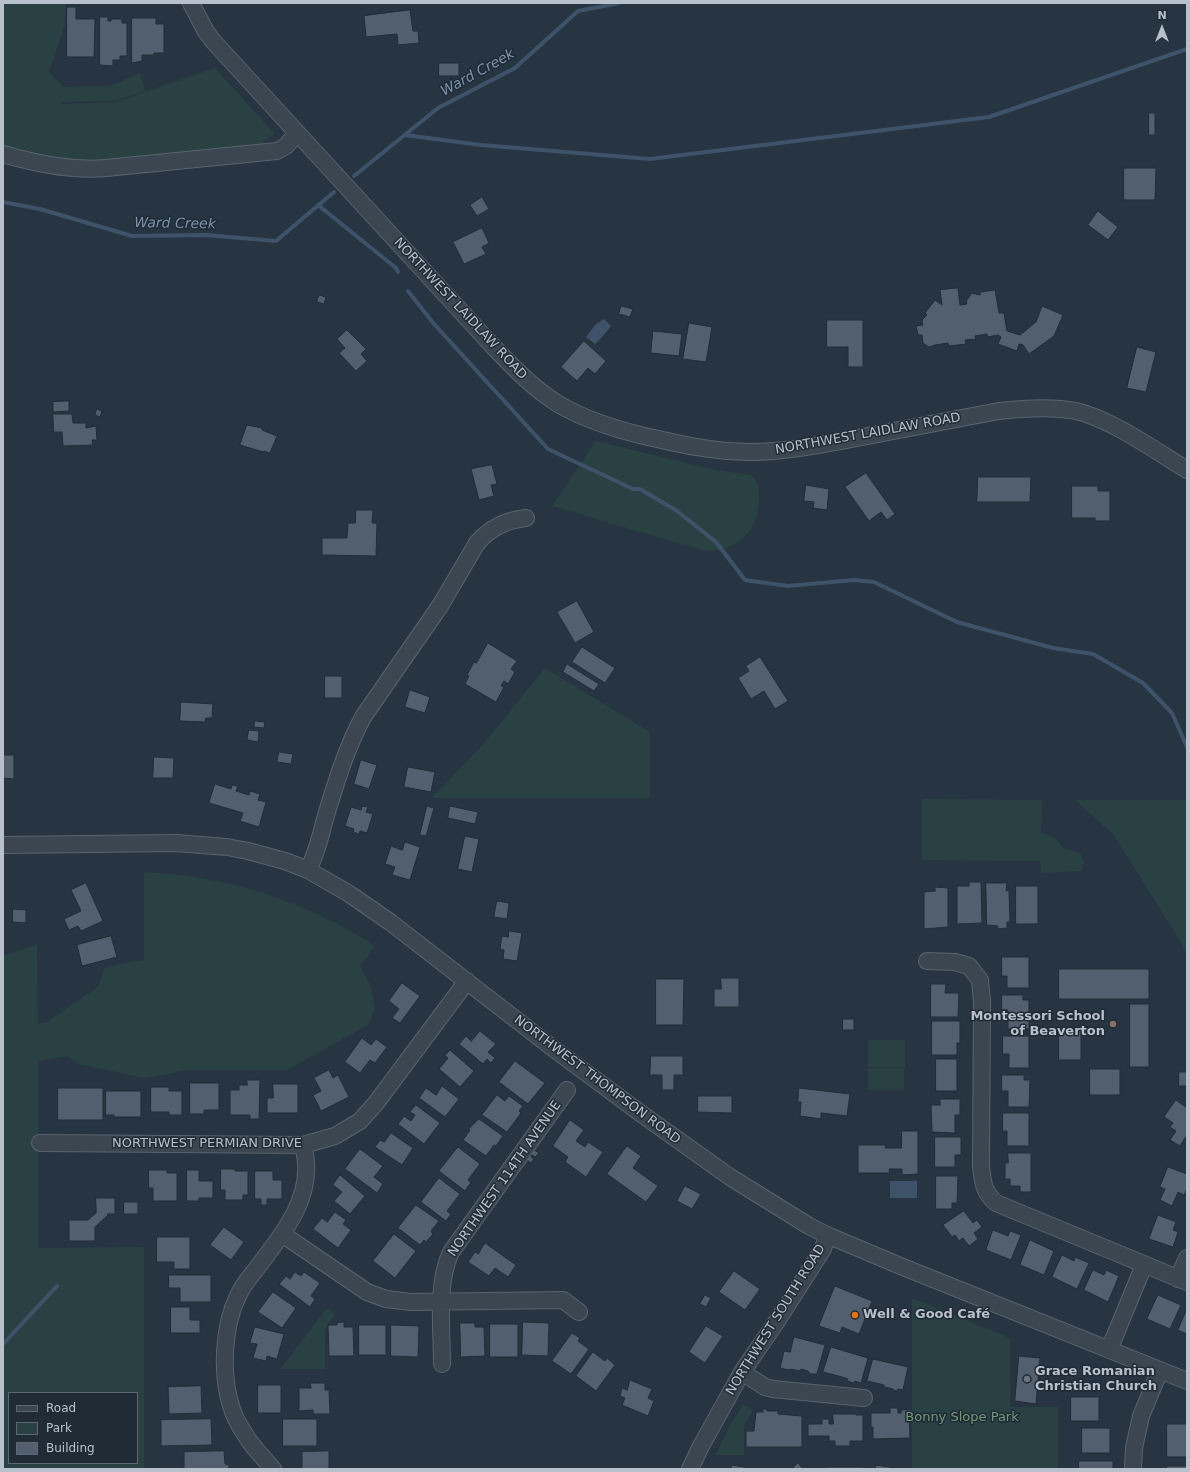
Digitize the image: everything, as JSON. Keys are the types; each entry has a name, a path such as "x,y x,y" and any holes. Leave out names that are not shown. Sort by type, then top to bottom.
{"street":[{"name":"NORTHWEST LAIDLAW ROAD","path":"191,3 205,30 214,41 490,343 523,377 559,405 589,419 628,432 689,446 725,451 762,452 824,444 999,411 1019,408 1049,408 1077,412 1096,418 1139,441 1187,470"},
{"path":"3,154 21,160 56,167 92,169 277,151 286,146 298,133"},
{"path":"308,870 316,852 342,764 363,717 440,606 477,543 485,534 497,526 508,521 526,518"},
{"name":"NORTHWEST THOMPSON ROAD","path":"3,846 176,843 227,847 285,861 308,870 348,893 390,922 642,1115 730,1177 769,1202 827,1235 1187,1381"},
{"path":"927,961 955,962 969,966 980,980 982,1002 981,1166 983,1182 987,1194 996,1203 1183,1280 1187,1258"},
{"name":"NORTHWEST PERMIAN DRIVE","path":"40,1143 303,1145 335,1136 360,1121 376,1103 467,981"},
{"name":"NORTHWEST 114TH AVENUE","path":"442,1364 443,1283 445,1267 451,1252 567,1090"},
{"path":"273,1469 246,1437 231,1407 226,1376 226,1340 228,1326 238,1295 282,1234 294,1214 303,1189 306,1163 303,1145"},
{"path":"282,1234 367,1292 386,1299 398,1301 442,1302 563,1300 579,1312"},
{"name":"NORTHWEST SOUTH ROAD","path":"690,1469 742,1372 789,1303 823,1249 827,1235"},
{"path":"1110,1350 1144,1265"},
{"path":"1133,1469 1135,1441 1141,1416 1160,1370"},
{"path":"742,1372 766,1387 773,1389 864,1398"}],"green space":[{"path":"3,3 68,3 66,5 65,25 49,72 64,87 110,86 140,73 145,91 113,101 61,102 61,104 115,102 215,68 275,134 260,144 250,146 102,165 3,151"},
{"path":"596,441 711,469 751,475 756,480 759,492 758,511 755,521 744,538 736,543 727,548 705,551 552,506"},
{"path":"545,668 650,732 650,798 431,798 481,747"},
{"path":"922,799 1042,800 1041,833 1056,839 1063,848 1080,853 1084,861 1082,871 1041,873 1040,861 922,860"},
{"path":"1075,800 1187,800 1187,955 1180,941 1113,834"},
{"path":"144,872 175,874 205,879 235,885 293,904 349,930 375,946 360,966 370,985 375,1008 368,1025 287,1070 184,1070 144,1078 79,1064 67,1056 38,1061 38,1248 144,1247 144,1469 3,1469 3,956 37,944 38,1024 47,1022 99,986 104,968 144,960"},
{"path":"868,1040 905,1040 905,1067 868,1067"},
{"path":"868,1068 904,1068 904,1090 868,1090"},
{"name":"Bonny Slope Park","path":"912,1298 1010,1338 1010,1407 1058,1407 1058,1469 912,1469"},
{"path":"327,1308 335,1314 325,1329 325,1369 280,1369"},
{"path":"743,1404 753,1410 744,1426 744,1455 716,1455 728,1429"}],"water":[{"path":"604,319 611,326 595,344 586,337 595,325"},
{"path":"890,1181 917,1181 917,1198 890,1198"}],"building":[{"path":"67,7 76,7 76,19 95,19 94,57 67,57"},
{"path":"410,10 413,31 418,31 419,43 398,45 397,34 366,37 364,16"},
{"path":"100,17 108,17 108,21 111,21 111,19 122,19 122,23 127,23 127,56 120,56 120,60 113,60 113,66 100,65"},
{"path":"132,18 156,18 156,24 164,24 164,53 142,55 142,61 132,63"},
{"path":"439,63 459,63 459,76 439,76"},
{"path":"1149,113 1155,113 1155,135 1149,135"},
{"path":"1124,168 1156,168 1155,200 1124,200"},
{"path":"482,197 489,209 477,216 470,205"},
{"path":"1098,211 1118,227 1108,240 1088,225"},
{"path":"482,228 489,243 482,247 486,254 464,264 453,242"},
{"path":"958,288 960,305 967,304 966,301 972,293 980,295 980,292 995,290 999,313 1004,313 1007,331 1020,335 1036,322 1042,306 1063,315 1054,336 1029,354 1023,345 1019,344 1017,351 998,344 1001,337 998,335 988,337 987,334 975,336 976,339 965,340 966,344 949,346 948,343 929,347 923,343 922,335 918,335 916,326 923,325 922,320 927,315 925,313 935,300 942,305 940,290"},
{"path":"319,295 326,297 324,304 317,302"},
{"path":"621,306 633,309 630,317 619,314"},
{"path":"827,320 863,320 863,367 848,367 848,347 827,347"},
{"path":"689,323 712,327 706,362 683,359"},
{"path":"347,330 366,349 361,354 367,361 356,371 339,353 345,348 337,339"},
{"path":"653,331 682,334 679,356 651,353"},
{"path":"584,341 606,361 595,374 588,368 577,381 561,367"},
{"path":"1137,347 1156,352 1146,392 1127,388"},
{"path":"69,401 69,411 53,412 53,402"},
{"path":"97,409 102,411 100,417 95,415"},
{"path":"53,414 72,414 73,423 86,423 86,428 96,426 97,440 92,440 93,445 63,446 62,432 54,432"},
{"path":"247,425 262,428 262,430 277,436 270,453 240,445"},
{"path":"492,465 497,484 491,485 494,496 479,500 471,469"},
{"path":"866,473 895,514 887,520 881,512 869,521 845,487"},
{"path":"978,477 1031,477 1030,502 977,502"},
{"path":"806,485 829,489 827,510 813,508 814,502 804,501"},
{"path":"1072,486 1098,486 1098,491 1110,491 1110,521 1095,521 1095,518 1072,518"},
{"path":"356,510 373,510 372,523 377,523 376,556 322,555 322,538 347,538 348,523 355,523"},
{"path":"577,601 594,632 575,643 557,612"},
{"path":"488,643 517,661 511,669 515,672 508,684 504,681 501,686 504,687 496,702 465,684 469,676 467,675 474,662 476,663"},
{"path":"582,647 615,668 605,683 572,662"},
{"path":"760,657 788,701 775,709 764,691 751,699 738,678 749,671 746,666"},
{"path":"567,664 599,684 594,691 563,672"},
{"path":"325,676 342,676 342,698 325,698"},
{"path":"410,690 430,697 425,713 405,707"},
{"path":"181,702 213,704 212,718 206,718 205,722 180,721"},
{"path":"255,721 265,722 264,728 254,727"},
{"path":"249,730 259,731 258,742 247,740"},
{"path":"279,752 293,754 291,764 277,762"},
{"path":"3,755 14,755 14,779 3,778"},
{"path":"154,757 174,758 173,778 153,778"},
{"path":"361,760 377,765 369,789 354,784"},
{"path":"408,767 435,772 431,792 404,787"},
{"path":"215,784 231,789 232,785 238,786 236,791 249,795 250,791 260,794 258,800 266,802 259,827 240,821 243,813 209,803"},
{"path":"362,806 368,807 366,812 373,814 367,833 360,831 359,834 353,832 354,829 345,826 351,807 361,810"},
{"path":"427,806 434,808 426,836 420,835"},
{"path":"450,806 478,812 475,824 448,818"},
{"path":"465,836 479,839 472,872 458,869"},
{"path":"405,842 420,847 410,880 392,875 395,867 385,864 391,846 402,850"},
{"path":"969,882 981,882 982,923 957,924 957,886 969,886"},
{"path":"86,883 103,921 81,931 78,926 69,930 64,919 81,911 71,890"},
{"path":"986,883 1007,883 1006,891 1009,890 1010,922 1007,922 1007,928 997,929 998,926 987,925"},
{"path":"1016,886 1038,886 1038,924 1016,924"},
{"path":"935,887 948,888 948,927 924,929 924,892 935,891"},
{"path":"497,901 509,903 507,919 494,917"},
{"path":"13,909 26,910 26,923 13,922"},
{"path":"509,931 522,933 517,961 503,959 504,950 500,949 502,936 508,937"},
{"path":"111,936 117,957 82,966 77,945"},
{"path":"1002,957 1029,957 1029,988 1007,988 1007,976 1002,976"},
{"path":"1059,969 1149,969 1149,999 1059,999"},
{"path":"721,978 739,978 739,1007 714,1007 714,989 721,989"},
{"path":"656,979 684,979 683,1025 656,1025"},
{"path":"402,983 420,996 400,1023 392,1018 399,1009 389,1001"},
{"path":"931,984 946,984 945,993 959,993 958,1017 931,1017"},
{"path":"1002,995 1023,995 1023,1000 1029,1000 1029,1029 1008,1029 1008,1010 1002,1010"},
{"path":"1130,1004 1149,1004 1149,1067 1130,1067"},
{"path":"843,1019 854,1019 854,1030 843,1030"},
{"path":"932,1021 960,1021 960,1043 957,1043 957,1055 932,1055"},
{"path":"1059,1028 1081,1028 1081,1060 1059,1060"},
{"path":"480,1031 496,1044 488,1052 495,1058 491,1063 487,1059 483,1064 459,1044 466,1036 471,1041"},
{"path":"1003,1036 1029,1036 1029,1068 1009,1068 1009,1054 1003,1054"},
{"path":"362,1038 371,1045 376,1039 387,1047 375,1063 370,1060 360,1073 345,1062"},
{"path":"450,1050 474,1071 460,1087 439,1069 448,1058 445,1056"},
{"path":"651,1056 683,1056 683,1075 674,1075 674,1090 662,1090 662,1075 650,1075"},
{"path":"936,1059 957,1059 957,1091 936,1091"},
{"path":"515,1061 545,1083 528,1104 499,1082"},
{"path":"1090,1069 1120,1069 1120,1095 1090,1095"},
{"path":"329,1070 333,1078 338,1075 349,1097 321,1111 313,1095 321,1091 314,1078"},
{"path":"1179,1072 1187,1072 1187,1086 1179,1086"},
{"path":"1002,1075 1024,1075 1024,1080 1030,1080 1029,1107 1008,1107 1008,1091 1002,1091"},
{"path":"247,1080 260,1080 259,1119 250,1119 250,1115 230,1115 230,1090 239,1090 239,1085 247,1085"},
{"path":"190,1083 219,1083 219,1110 204,1110 204,1114 190,1114"},
{"path":"273,1084 298,1084 298,1113 267,1113 267,1098 273,1098"},
{"path":"442,1086 459,1099 445,1117 419,1098 426,1088 436,1095"},
{"path":"151,1087 169,1087 169,1091 182,1091 182,1115 169,1115 169,1112 151,1112"},
{"path":"58,1088 103,1088 103,1120 58,1120"},
{"path":"799,1088 850,1094 847,1116 821,1113 821,1119 800,1116 801,1102 798,1102"},
{"path":"106,1091 141,1091 141,1117 114,1117 114,1115 106,1115"},
{"path":"497,1095 505,1101 509,1096 523,1106 519,1111 521,1113 507,1132 482,1115"},
{"path":"698,1096 732,1096 732,1113 698,1112"},
{"path":"940,1099 960,1099 960,1115 955,1115 955,1133 932,1132 931,1105 940,1105"},
{"path":"1176,1100 1187,1108 1187,1135 1180,1146 1170,1140 1176,1131 1170,1127 1173,1123 1164,1117"},
{"path":"416,1105 440,1123 424,1144 398,1124 404,1116 411,1121 415,1115 410,1112"},
{"path":"1003,1113 1029,1113 1029,1146 1007,1146 1007,1131 1003,1131"},
{"path":"479,1119 503,1136 486,1156 463,1140 470,1130 469,1129"},
{"path":"570,1120 584,1130 576,1141 585,1147 588,1142 603,1152 586,1177 565,1162 568,1157 553,1146"},
{"path":"902,1131 918,1131 918,1174 902,1175 902,1169 889,1169 890,1173 858,1173 858,1145 886,1145 885,1148 901,1148"},
{"path":"391,1133 413,1148 402,1165 375,1147 380,1140 384,1142"},
{"path":"935,1137 961,1137 961,1155 955,1155 955,1167 935,1167"},
{"path":"627,1146 641,1156 633,1168 658,1186 646,1202 607,1174"},
{"path":"458,1147 480,1164 468,1180 471,1182 465,1191 439,1171"},
{"path":"360,1149 383,1166 374,1177 383,1184 377,1193 345,1169"},
{"path":"534,1150 539,1153 535,1157 531,1154"},
{"path":"1008,1153 1031,1153 1031,1192 1020,1192 1020,1186 1010,1186 1010,1179 1005,1179 1005,1163 1008,1163"},
{"path":"530,1156 534,1159 531,1163 527,1160"},
{"path":"1168,1167 1187,1174 1187,1189 1184,1195 1178,1192 1172,1206 1160,1200 1165,1189 1160,1187"},
{"path":"221,1169 248,1171 248,1195 243,1195 243,1200 225,1200 225,1190 221,1190"},
{"path":"149,1170 167,1170 167,1173 177,1173 177,1201 153,1201 153,1188 149,1188"},
{"path":"187,1170 199,1170 199,1181 213,1181 213,1198 199,1198 199,1201 187,1201"},
{"path":"255,1171 273,1171 273,1180 282,1180 282,1199 267,1199 267,1205 261,1205 261,1199 255,1199"},
{"path":"340,1175 365,1196 350,1214 334,1201 342,1192 333,1185"},
{"path":"936,1176 958,1176 957,1203 952,1203 952,1209 936,1209"},
{"path":"439,1178 460,1194 447,1211 451,1214 446,1221 421,1202"},
{"path":"685,1186 701,1194 692,1209 677,1201"},
{"path":"96,1198 115,1198 115,1214 107,1214 108,1215 95,1227 95,1241 69,1241 69,1220 88,1220 96,1213"},
{"path":"124,1202 138,1202 138,1214 124,1214"},
{"path":"416,1205 439,1221 431,1231 433,1234 426,1242 424,1240 420,1245 398,1228"},
{"path":"964,1211 973,1223 977,1220 982,1227 974,1233 978,1239 969,1246 963,1238 959,1241 955,1235 952,1237 943,1225"},
{"path":"335,1212 346,1220 343,1224 351,1230 338,1248 313,1229 322,1218 327,1222"},
{"path":"1158,1215 1176,1222 1173,1230 1178,1232 1173,1247 1149,1239"},
{"path":"224,1227 244,1242 231,1260 210,1245"},
{"path":"993,1230 1008,1236 1010,1231 1021,1235 1011,1260 986,1250"},
{"path":"394,1234 416,1251 395,1278 373,1261"},
{"path":"157,1237 190,1237 190,1269 174,1269 174,1262 157,1262"},
{"path":"1030,1240 1054,1251 1044,1275 1020,1265"},
{"path":"485,1243 516,1265 508,1277 495,1268 489,1276 468,1262 475,1252 478,1254"},
{"path":"1062,1255 1074,1261 1075,1257 1089,1263 1077,1289 1052,1277"},
{"path":"1093,1270 1104,1275 1106,1270 1119,1276 1108,1302 1084,1290"},
{"path":"734,1271 760,1289 745,1310 719,1292"},
{"path":"295,1272 301,1276 304,1272 320,1283 311,1296 315,1299 310,1307 279,1284 286,1276 290,1279"},
{"path":"169,1275 211,1275 211,1302 180,1302 180,1288 169,1288"},
{"path":"835,1286 872,1301 859,1334 842,1327 840,1333 819,1326"},
{"path":"273,1292 296,1308 282,1328 258,1312"},
{"path":"705,1295 711,1298 706,1307 700,1304"},
{"path":"1158,1295 1181,1305 1170,1329 1147,1319"},
{"path":"171,1307 190,1307 190,1320 200,1320 200,1333 171,1333"},
{"path":"1187,1309 1187,1334 1178,1330"},
{"path":"344,1322 344,1327 353,1327 354,1356 329,1356 328,1325 337,1325 337,1323"},
{"path":"523,1322 549,1323 548,1356 522,1355"},
{"path":"460,1323 475,1323 475,1327 484,1327 485,1356 461,1357"},
{"path":"490,1324 518,1324 518,1357 490,1357"},
{"path":"359,1325 386,1325 386,1355 359,1355"},
{"path":"391,1325 419,1326 418,1357 391,1356"},
{"path":"706,1326 723,1336 705,1363 689,1352"},
{"path":"255,1327 284,1334 277,1359 267,1356 266,1361 253,1358 257,1344 250,1343"},
{"path":"572,1333 580,1338 578,1341 589,1349 571,1374 552,1361"},
{"path":"794,1337 825,1345 817,1374 810,1374 808,1371 801,1369 800,1371 780,1368 784,1351 790,1352"},
{"path":"831,1347 868,1358 861,1383 847,1381 848,1379 823,1372"},
{"path":"593,1352 605,1361 607,1358 615,1365 596,1391 576,1376"},
{"name":"Grace Romanian Christian Church","path":"1019,1356 1040,1358 1036,1404 1015,1401"},
{"path":"873,1359 908,1367 903,1390 893,1390 884,1387 884,1385 867,1381"},
{"path":"630,1380 652,1389 648,1398 654,1401 648,1416 622,1405 625,1398 620,1396 622,1388 627,1390"},
{"path":"310,1383 325,1383 325,1390 329,1390 330,1414 313,1414 313,1410 299,1411 299,1388 311,1388"},
{"path":"258,1385 281,1385 281,1413 258,1413"},
{"path":"201,1386 202,1413 169,1414 168,1387"},
{"path":"1071,1397 1099,1397 1099,1421 1071,1421"},
{"path":"890,1408 898,1408 898,1413 901,1413 901,1410 911,1409 911,1415 909,1415 910,1438 873,1439 871,1413 890,1413"},
{"path":"763,1409 767,1409 767,1411 778,1411 778,1414 802,1416 802,1447 746,1447 746,1431 754,1431 756,1412 763,1412"},
{"path":"833,1414 863,1415 863,1441 850,1441 850,1446 835,1446 835,1441 829,1441 829,1436 808,1436 808,1424 822,1424 822,1419 829,1419 829,1424 833,1424"},
{"path":"211,1419 212,1445 161,1446 161,1420"},
{"path":"283,1419 317,1419 317,1446 283,1446"},
{"path":"1167,1424 1187,1424 1187,1457 1167,1457"},
{"path":"1082,1428 1110,1428 1110,1453 1082,1453"},
{"path":"224,1451 225,1464 229,1465 229,1469 184,1469 184,1452"},
{"path":"329,1451 329,1469 302,1469 302,1452"},
{"path":"1079,1461 1113,1461 1113,1469 1079,1469"},
{"path":"798,1463 803,1469 792,1469"},
{"path":"732,1465 755,1469 731,1469"},
{"path":"876,1465 902,1469 876,1469"},
{"path":"1167,1466 1187,1466 1187,1469 1167,1469"},
{"path":"826,1467 864,1467 864,1469 826,1469"}],"waterway":[{"name":"Ward Creek","path":"354,176 438,108 515,68 578,11 619,3"},
{"path":"405,135 481,145 650,159 989,117 1187,49"},
{"name":"Ward Creek","path":"3,202 40,209 132,236 206,235 276,241 334,192"},
{"path":"318,205 396,268 398,272"},
{"path":"408,291 434,324 548,449 633,489 640,489 677,511 716,542 745,580 788,586 854,580 874,582 957,622 1053,648 1093,654 1143,683 1172,713 1187,747"},
{"path":"3,1344 57,1286"}],"place":[{"name":"Montessori School of Beaverton","path":"1113,1024"},
{"name":"Well & Good Café","path":"855,1315"},
{"name":"Grace Romanian Christian Church","path":"1027,1379"}]}
